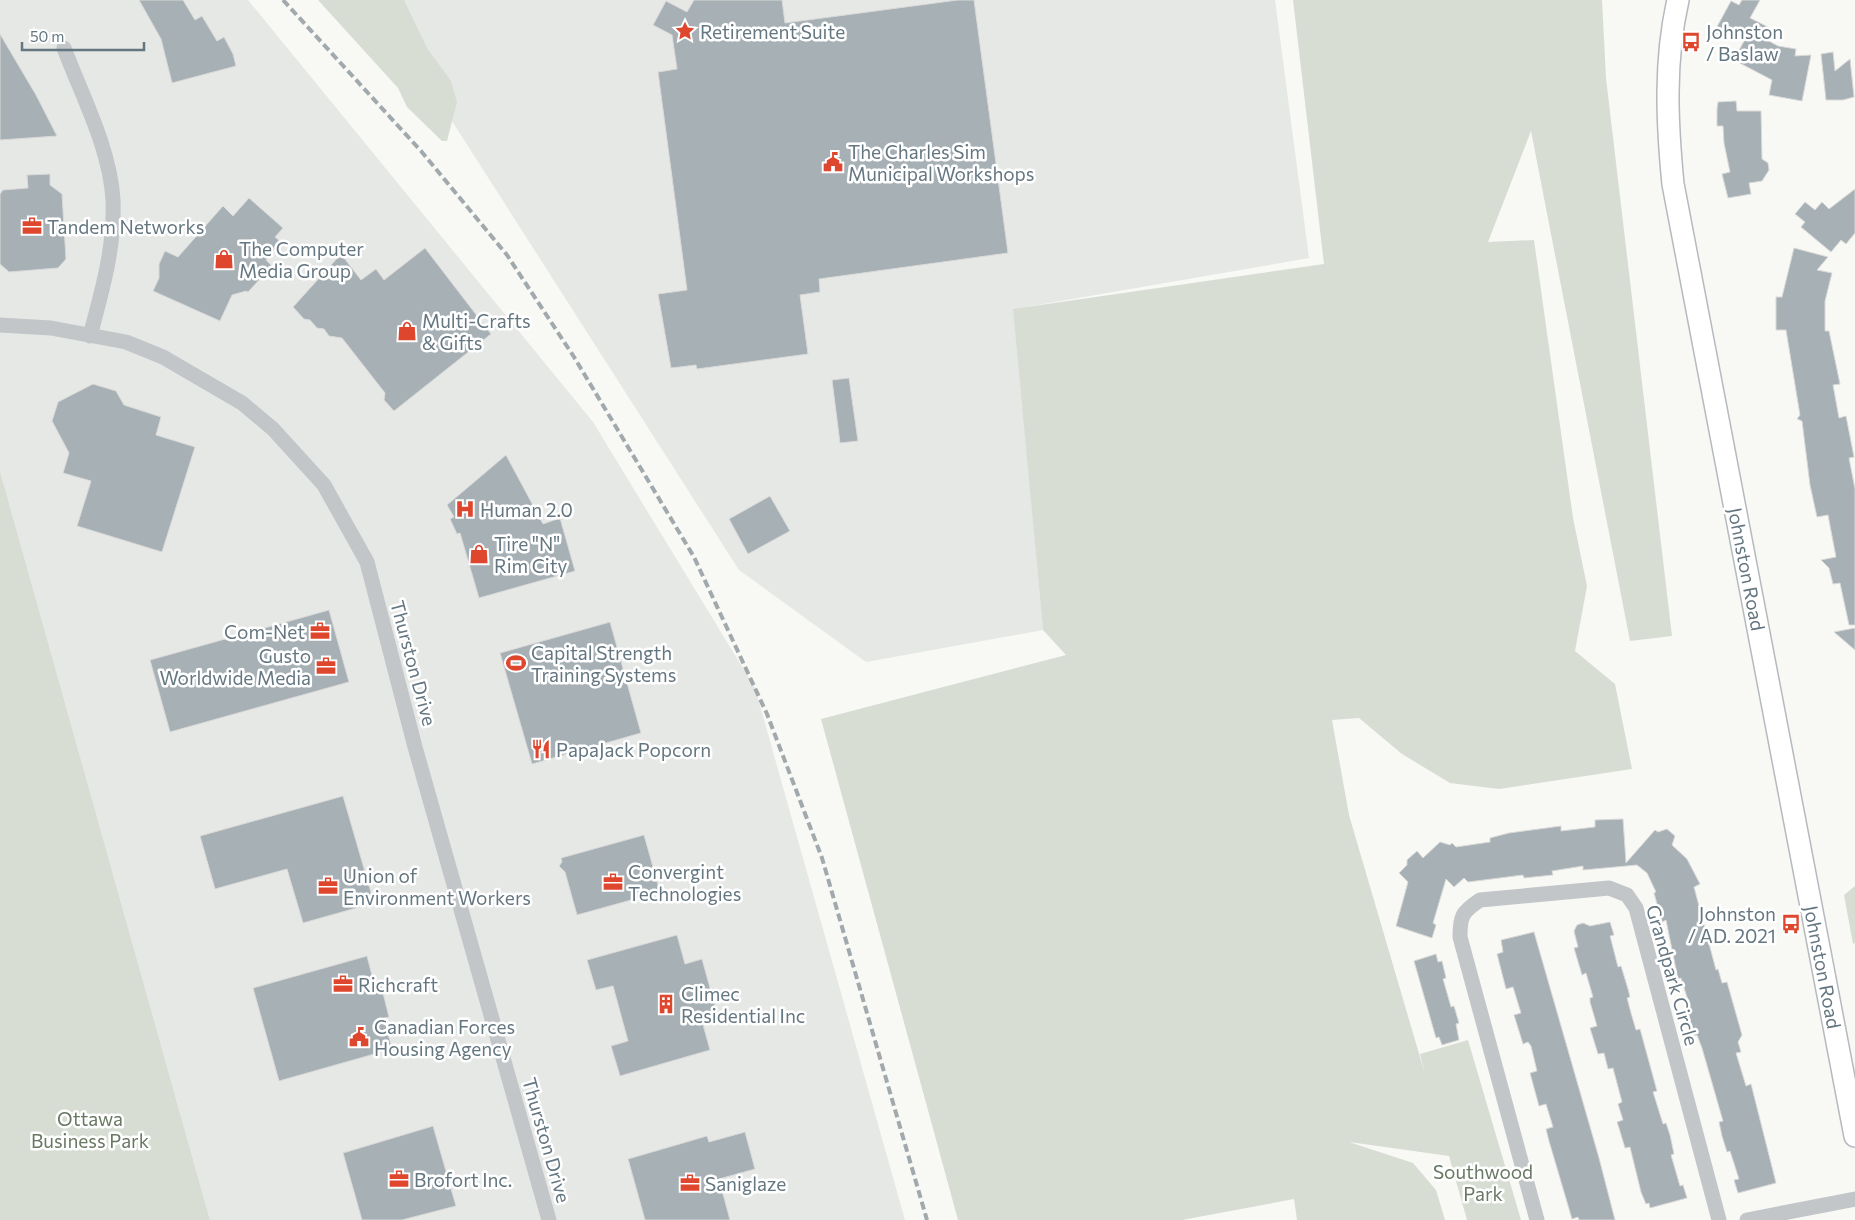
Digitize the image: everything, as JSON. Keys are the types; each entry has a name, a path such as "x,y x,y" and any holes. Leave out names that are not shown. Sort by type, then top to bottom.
{"street":[{"name":"Johnston Road","path":"1678,0 1671,34 1668,123 1673,184 1855,1136"},
{"path":"64,48 104,150 113,198 112,234 107,275 90,336"},
{"name":"Thurston Drive","path":"0,326 51,328 126,342 163,357 242,403 273,429 324,485 367,562 415,747 549,1220"},
{"name":"Grandpark Circle","path":"1537,1220 1460,937 1460,919 1468,908 1480,900 1609,888 1626,895 1636,908 1719,1220"},
{"path":"1747,1220 1855,1199"}],"shaded area":[{"path":"0,0 248,0 593,422 755,688 905,1220 210,1220 0,471"},
{"path":"357,0 1275,0 1309,258 1014,309 1043,630 866,662 739,570 379,7"}],"green space":[{"path":"318,0 404,0 427,48 451,81 457,102 447,141 442,141 407,107 398,88"},
{"name":"Southwood Park","path":"1293,0 1602,0 1606,78 1672,636 1630,641 1531,131 1488,242 1534,240 1573,518 1587,586 1575,651 1615,684 1632,769 1499,789 1450,783 1402,754 1359,718 1332,720 1349,815 1425,1074 1420,1054 1468,1040 1521,1220 1467,1220 1449,1156 1349,1142 1413,1163 1436,1190 1445,1220 1297,1220 1294,1199 1182,1220 958,1220 821,719 1066,655 1043,630 1013,309 1324,264"},
{"name":"Ottawa Business Park","path":"0,471 210,1220 0,1220"},
{"path":"1855,886 1855,943 1853,944 1844,895"}],"building":[{"path":"139,0 183,0 195,20 202,16 217,41 224,37 233,54 236,66 172,83 161,39"},
{"name":"The Charles Sim Municipal Workshops","path":"694,0 782,0 785,23 958,0 974,0 1008,253 819,279 820,292 800,295 808,354 697,369 696,365 671,368 658,294 687,290 658,72 677,69 672,35 653,25 666,1 687,12"},
{"path":"1742,0 1760,0 1750,18 1768,27 1763,38 1778,46 1796,49 1795,56 1811,55 1802,101 1769,95 1772,80 1734,60 1744,41 1725,31 1712,36 1731,1 1739,5"},
{"path":"0,34 36,95 57,136 0,140"},
{"path":"1833,52 1835,71 1850,59 1854,97 1843,100 1826,100 1821,54"},
{"path":"1736,101 1737,111 1761,111 1762,159 1768,163 1769,170 1762,181 1749,183 1751,194 1728,198 1722,174 1730,172 1724,143 1723,126 1717,126 1717,109 1718,102"},
{"name":"Tandem Networks","path":"50,174 50,185 62,194 66,259 58,268 9,272 0,264 0,194 3,190 28,188 27,175"},
{"path":"1855,189 1855,233 1846,244 1841,240 1831,252 1801,227 1805,222 1795,214 1805,202 1815,210 1822,202 1829,209"},
{"name":"The Computer Media Group","path":"249,198 283,228 275,237 281,242 266,260 272,266 248,292 232,295 220,321 153,291 159,278 159,264 165,251 178,257 223,206 233,216"},
{"name":"Multi-Crafts & Gifts","path":"425,248 491,334 394,411 384,400 385,393 342,338 329,336 324,329 317,328 310,320 304,319 293,307 341,254 361,280 376,269 384,280"},
{"path":"1794,248 1828,257 1817,270 1832,273 1825,301 1825,331 1829,331 1840,384 1833,385 1839,418 1846,416 1854,457 1849,458 1855,489 1855,625 1849,625 1840,583 1833,584 1829,568 1821,560 1836,557 1828,515 1817,517 1810,485 1802,421 1797,419 1800,415 1786,330 1776,330 1776,297 1782,297"},
{"path":"849,378 858,441 840,443 832,380"},
{"path":"93,384 116,391 124,405 161,417 156,435 195,447 162,552 77,526 91,481 63,473 69,453 52,421 58,402"},
{"path":"506,455 543,524 560,518 575,571 479,598 460,533 457,534 450,519 454,517 447,505"},
{"path":"770,496 790,531 748,554 729,519"},
{"path":"329,610 349,682 170,732 150,660"},
{"path":"610,622 641,733 532,764 500,653"},
{"path":"1855,628 1855,650 1834,632"},
{"path":"343,796 374,903 303,923 287,869 215,889 200,836"},
{"path":"1623,819 1626,863 1655,830 1658,832 1667,829 1675,836 1672,845 1687,859 1700,884 1694,887 1716,970 1718,969 1722,983 1727,982 1742,1035 1738,1042 1741,1052 1736,1053 1746,1086 1751,1084 1776,1183 1738,1193 1734,1180 1739,1179 1730,1151 1727,1152 1722,1136 1719,1122 1723,1121 1702,1048 1697,1035 1694,1036 1687,1008 1690,1007 1681,978 1678,979 1666,920 1662,922 1654,893 1656,892 1647,873 1637,865 1583,870 1583,866 1552,871 1553,875 1524,878 1523,875 1468,882 1464,878 1454,887 1446,879 1433,923 1436,925 1432,938 1396,926 1408,882 1399,873 1407,865 1407,860 1417,851 1423,858 1440,842 1450,845 1452,843 1456,847 1490,842 1490,838 1509,833 1561,826 1561,831 1595,827 1595,820"},
{"name":"Convergint Technologies","path":"644,835 660,892 577,915 565,872 559,866 562,862 561,858"},
{"path":"1610,922 1614,935 1610,936 1618,967 1621,966 1628,989 1630,997 1627,998 1636,1030 1640,1029 1657,1091 1653,1092 1663,1124 1666,1123 1670,1135 1674,1154 1671,1155 1680,1186 1683,1185 1687,1198 1650,1208 1649,1203 1646,1204 1641,1192 1630,1147 1625,1148 1617,1122 1623,1120 1618,1104 1622,1102 1613,1068 1608,1069 1604,1053 1598,1054 1590,1028 1597,1026 1590,1002 1590,998 1593,997 1586,973 1582,975 1574,948 1578,947 1574,931 1577,925 1583,923 1590,926"},
{"path":"1534,932 1615,1220 1579,1220 1578,1217 1572,1219 1546,1129 1553,1127 1546,1104 1539,1106 1530,1073 1537,1071 1531,1046 1528,1042 1523,1044 1514,1015 1521,1013 1513,987 1506,989 1497,954 1503,952 1501,940"},
{"name":"Climec Residential Inc","path":"677,935 685,964 702,959 718,1017 702,1021 710,1050 620,1076 611,1046 628,1041 613,986 596,990 587,960"},
{"path":"1436,954 1438,962 1442,961 1446,978 1443,979 1451,1007 1454,1006 1459,1023 1456,1024 1459,1040 1442,1045 1439,1037 1436,1038 1414,961"},
{"path":"367,956 375,987 381,985 389,1017 384,1018 392,1049 279,1081 253,988"},
{"name":"Brofort Inc.","path":"433,1126 456,1206 402,1220 362,1220 343,1153"},
{"path":"745,1132 755,1169 719,1179 730,1220 645,1220 628,1159 707,1136 709,1142"}],"railway":[{"path":"283,0 421,151 507,255 574,357 694,557 767,714 822,858 927,1220"}],"place":[{"name":"Retirement Suite","path":"685,31"},
{"name":"Johnston / Baslaw","path":"1691,42"},
{"name":"The Charles Sim Municipal Workshops","path":"833,162"},
{"name":"Tandem Networks","path":"32,226"},
{"name":"The Computer Media Group","path":"224,259"},
{"name":"Multi-Crafts & Gifts","path":"407,331"},
{"name":"Human 2.0","path":"465,509"},
{"name":"Tire \"N\" Rim City","path":"479,554"},
{"name":"Com-Net","path":"320,631"},
{"name":"Capital Strength Training Systems","path":"516,663"},
{"name":"Gusto Worldwide Media","path":"326,666"},
{"name":"PapaJack Popcorn","path":"541,749"},
{"name":"Convergint Technologies","path":"613,882"},
{"name":"Union of Environment Workers","path":"328,886"},
{"name":"Johnston / AD. 2021","path":"1791,924"},
{"name":"Richcraft","path":"343,984"},
{"name":"Climec Residential Inc","path":"666,1004"},
{"name":"Canadian Forces Housing Agency","path":"359,1037"},
{"name":"Brofort Inc.","path":"399,1179"},
{"name":"Saniglaze","path":"690,1183"}]}
